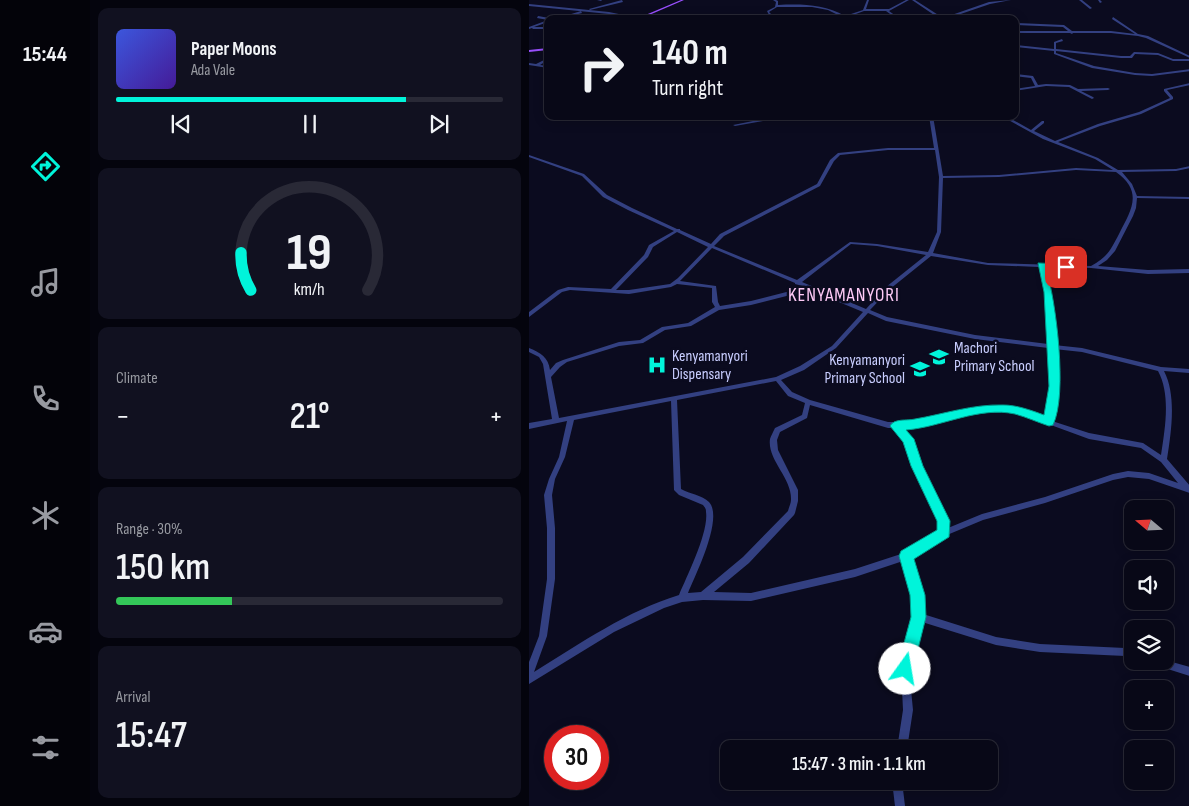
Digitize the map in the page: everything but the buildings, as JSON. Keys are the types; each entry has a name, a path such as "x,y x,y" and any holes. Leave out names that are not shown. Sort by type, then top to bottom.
{"main road":[{"path":"646,15 683,0"},
{"path":"529,51 544,49"}],"street":[{"path":"600,0 598,4 600,6"},
{"path":"774,0 777,2 776,6"},
{"path":"864,10 863,8 868,0"},
{"path":"850,15 864,10 887,10 908,0"},
{"path":"913,0 937,15"},
{"path":"955,15 989,4 1010,0"},
{"path":"1080,0 1091,8"},
{"path":"569,15 622,2"},
{"path":"529,5 620,15"},
{"path":"770,15 768,12 776,6 805,5 829,9 841,15"},
{"path":"600,6 605,9 600,15"},
{"path":"887,10 894,15"},
{"path":"538,16 544,18"},
{"path":"1113,18 1138,35"},
{"path":"529,28 544,22"},
{"path":"1019,24 1064,26 1072,32"},
{"path":"529,28 544,28"},
{"path":"1019,32 1111,32 1138,35 1149,38 1189,59"},
{"path":"1062,40 1056,42 1054,53 1093,67 1152,75 1189,70"},
{"path":"1019,46 1121,57 1131,57 1134,52 1155,53 1171,60 1189,59"},
{"path":"537,65 544,62"},
{"path":"529,64 544,66"},
{"path":"1019,75 1032,77 1037,86"},
{"path":"1056,142 1099,124 1143,112 1172,98 1165,90 1189,84"},
{"path":"1019,89 1037,86 1067,86 1092,98"},
{"path":"1077,90 1108,89"},
{"path":"735,125 763,120"},
{"path":"529,426 777,379 802,368 834,347 888,288 930,254 939,232 941,178 931,120"},
{"path":"1011,120 1118,171 1132,188 1135,197 1131,214 1113,251 1107,260 1091,267"},
{"path":"1032,131 1043,122"},
{"path":"676,282 727,232 754,220 819,185 832,160 839,154 889,149 935,149"},
{"path":"529,156 583,175 605,196 713,247 866,312 903,323 975,337 1082,350 1162,369 1189,372"},
{"path":"941,178 1015,175 1062,170 1175,170 1189,166"},
{"path":"1135,197 1189,198"},
{"path":"613,290 646,256 651,246 678,230"},
{"path":"797,283 850,243 877,245 988,264 1091,267 1148,272 1189,271"},
{"path":"1113,251 1116,269"},
{"path":"1041,265 1049,292 1054,386 1049,421"},
{"path":"529,315 565,290 575,288 639,291 676,282 714,286 715,302 719,308"},
{"path":"549,377 558,365 565,361 619,344 641,342 664,328 689,325 719,308 751,304 810,288"},
{"path":"529,350 544,359 549,377 555,421"},
{"path":"1162,369 1169,415 1163,460"},
{"path":"529,680 611,629 663,604 682,598 703,596 751,597 855,574 906,556 944,533 990,515 1045,500 1121,475 1149,476 1189,490 1163,460 1143,446 1089,436 1015,410 976,411 896,426 808,402 790,394 777,379"},
{"path":"674,399 678,490 682,495 705,503 709,507 711,516 709,531 682,598"},
{"path":"703,596 746,560 791,513 795,506 795,488 778,459 774,434 781,427 805,416 808,402"},
{"path":"529,674 543,636 551,580 551,528 548,495 551,480 561,457 571,418"},
{"path":"896,426 908,439 917,466 944,521 944,533"},
{"path":"903,740 908,710 905,669 919,617 917,595 906,556"},
{"path":"919,617 997,641 1039,648 1124,652"},
{"path":"1174,667 1189,672"},
{"path":"898,790 899,806"}],"place":[{"name":"Machori Primary School","path":"939,357"},
{"name":"Kenyamanyori Dispensary","path":"657,365"},
{"name":"Kenyamanyori Primary School","path":"920,369"}],"district":[{"name":"KENYAMANYORI","path":"844,295"}],"route":[{"path":"905,669 919,617 914,578 906,556 944,533 944,521 917,466 908,439 896,426 976,411 1001,409 1015,410 1049,421 1054,386 1054,368 1051,347 1049,292 1041,265 1066,267"}]}
